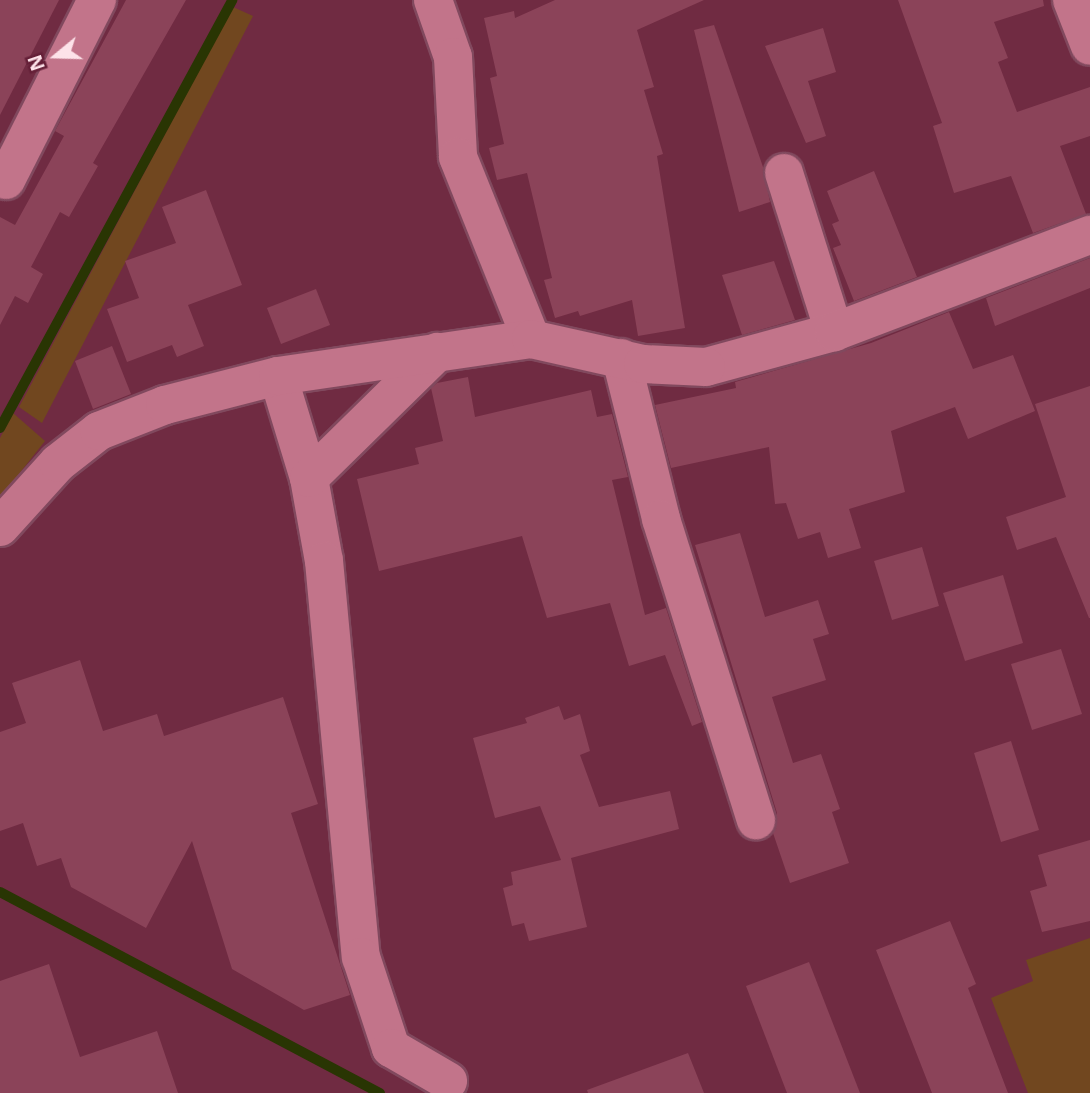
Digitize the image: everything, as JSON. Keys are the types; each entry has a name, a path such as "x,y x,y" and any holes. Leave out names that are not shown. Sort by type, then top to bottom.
{"street":[{"path":"6,180 97,0"},
{"path":"433,0 453,57 458,157 531,339"},
{"path":"1080,6 1090,46"},
{"path":"784,173 834,331"},
{"path":"0,527 58,463 99,431 165,405 278,376 531,339 621,358 706,366 834,331 1090,235"},
{"path":"309,478 437,352"},
{"path":"621,358 662,519 756,820"},
{"path":"278,376 309,478 324,561 361,957 391,1048 448,1081"}],"shaded area":[{"path":"233,7 253,16 42,423 19,407"},
{"path":"13,413 45,441 0,498 0,438"},
{"path":"1090,938 1090,1093 1028,1093 991,998 1033,981 1026,960"}],"building":[{"path":"0,0 59,0 0,115"},
{"path":"126,0 186,0 93,163 98,166 69,217 60,212 31,267 43,274 28,303 15,296 0,325 0,217 15,225 64,136 55,131"},
{"path":"555,0 704,0 637,30 654,87 644,90 663,154 657,156 685,328 638,336 632,300 580,316 578,311 555,318 544,280 552,278 527,173 497,180 489,148 504,144 490,78 497,76 484,18 514,11 515,18"},
{"path":"898,0 1043,0 1044,6 994,22 1008,58 998,62 1017,112 1090,87 1090,136 1060,146 1086,214 1033,233 1011,176 954,193 933,126 942,123"},
{"path":"714,25 763,167 770,202 739,212 694,30"},
{"path":"823,28 836,72 808,81 826,136 806,143 765,46"},
{"path":"874,171 917,277 854,301 833,248 841,245 832,224 839,221 827,191"},
{"path":"206,190 242,285 188,305 204,346 177,357 172,345 127,362 107,309 139,298 125,261 176,243 162,207"},
{"path":"1090,258 1090,288 995,326 986,298"},
{"path":"774,261 795,320 742,335 722,275"},
{"path":"316,289 330,325 281,344 267,308"},
{"path":"949,312 973,369 1013,355 1035,411 968,439 955,407 891,431 905,492 849,509 861,548 828,558 820,532 798,539 786,503 775,504 769,447 671,468 655,405 736,388 735,382 871,343"},
{"path":"112,346 131,394 93,409 75,361"},
{"path":"468,377 475,417 591,390 597,417 612,414 628,477 612,480 645,615 666,608 702,722 692,726 665,655 629,666 610,603 547,618 522,536 379,571 357,479 419,464 415,448 443,441 431,388 437,383"},
{"path":"1090,386 1089,618 1056,537 1017,550 1006,517 1066,497 1035,404"},
{"path":"740,533 765,617 818,600 829,634 813,639 826,680 772,697 793,763 821,754 840,809 832,812 849,863 790,883 773,833 777,813 695,545"},
{"path":"922,547 939,606 892,620 874,561"},
{"path":"1003,575 1023,643 965,661 943,593"},
{"path":"1061,649 1082,714 1032,730 1011,664"},
{"path":"80,660 103,731 157,714 164,736 283,697 318,804 291,813 350,995 304,1010 232,969 192,841 146,928 71,887 61,858 37,866 23,823 0,831 0,732 26,723 12,683"},
{"path":"559,706 564,720 580,714 590,751 580,755 599,807 670,791 679,829 571,858 587,927 529,941 524,923 512,926 503,888 513,885 511,872 561,860 540,806 495,818 473,738 527,723 525,718"},
{"path":"1011,741 1039,830 1001,842 974,753"},
{"path":"1090,840 1090,921 1042,932 1030,891 1047,886 1038,855"},
{"path":"950,921 976,984 968,988 1008,1093 932,1093 876,950"},
{"path":"809,962 860,1093 787,1093 746,986"},
{"path":"49,964 80,1057 157,1031 178,1093 0,1093 0,981"},
{"path":"688,1053 704,1093 588,1093 587,1090"}],"waterway":[{"path":"0,428 232,0"},
{"path":"0,892 380,1093"}]}
